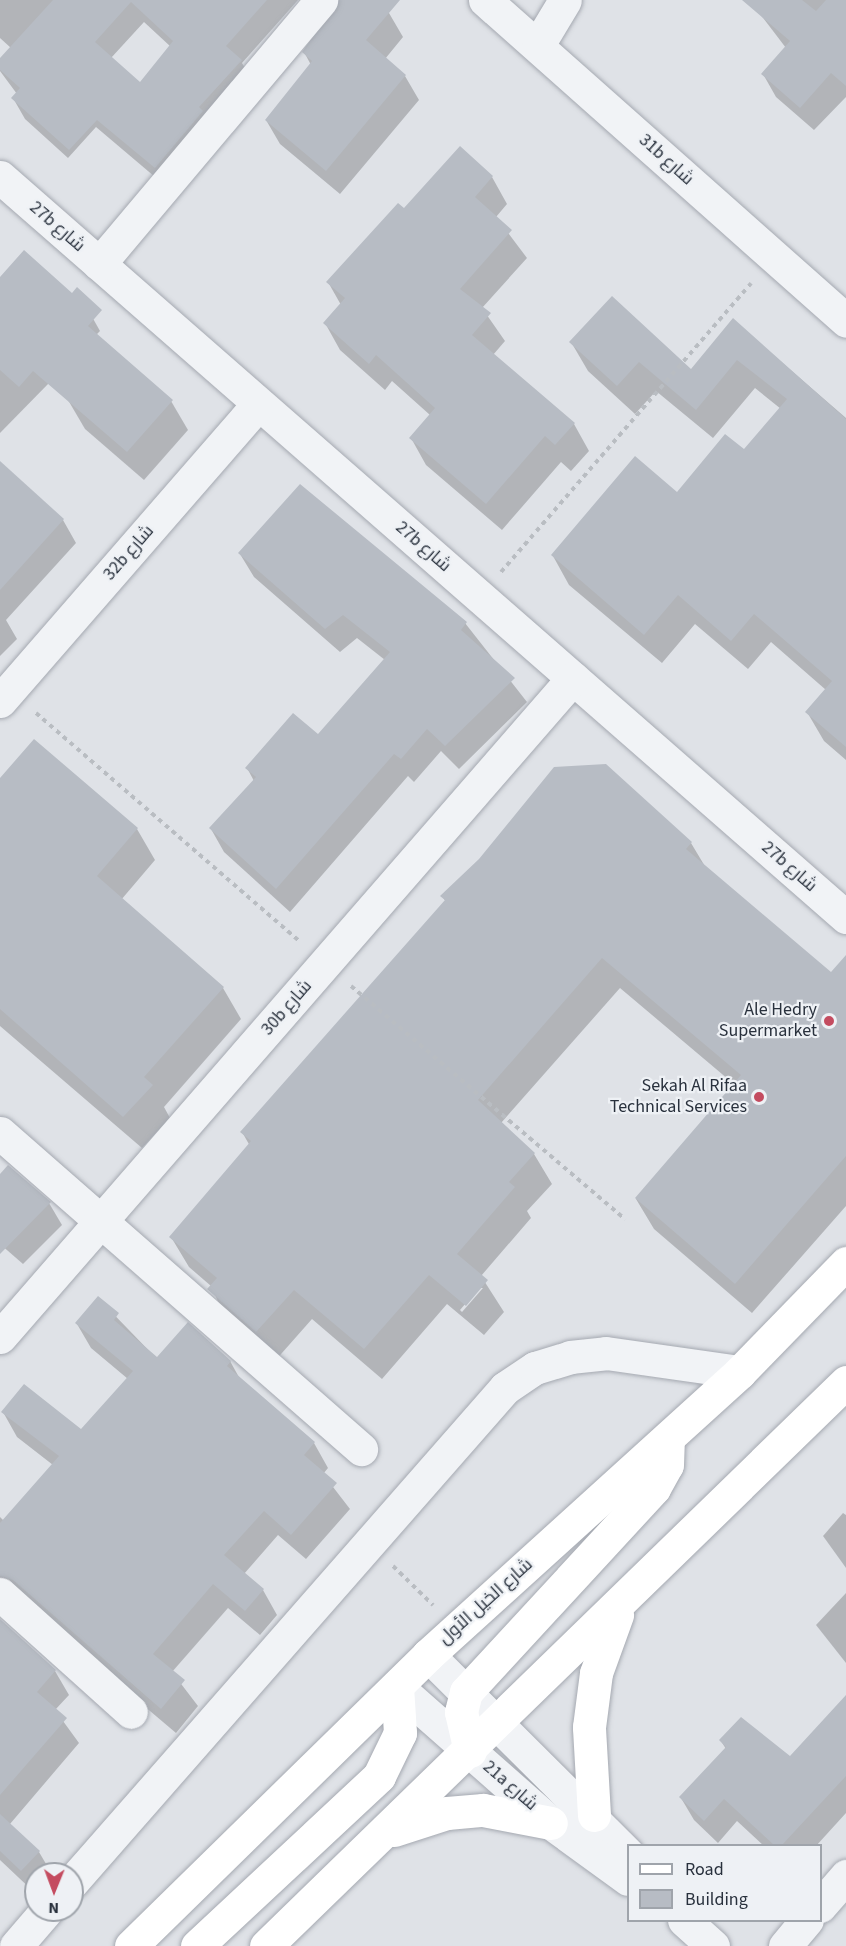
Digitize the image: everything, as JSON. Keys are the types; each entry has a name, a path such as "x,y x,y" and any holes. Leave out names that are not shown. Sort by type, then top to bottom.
{"main road":[{"name":"شارع الخيل الأول","path":"131,1946 428,1655 740,1372 846,1263"},
{"path":"266,1946 621,1606 846,1382"},
{"path":"470,1751 461,1712 466,1692 658,1482 667,1464 668,1438"},
{"path":"594,1815 589,1727 596,1673 621,1606"},
{"path":"197,1946 379,1776 400,1733 397,1687"},
{"path":"381,1835 447,1813 518,1813 551,1823"}],"street":[{"path":"99,264 321,0"},
{"name":"31b شارع","path":"485,0 845,319"},
{"path":"538,45 565,0"},
{"name":"27b شارع","path":"0,177 846,917"},
{"name":"32b شارع","path":"0,701 258,404"},
{"name":"30b شارع","path":"0,1337 573,678"},
{"path":"0,1133 361,1449"},
{"path":"84,1868 505,1388 544,1365 606,1353 740,1372"},
{"path":"0,1594 130,1712"},
{"name":"21a شارع","path":"428,1655 594,1815 627,1853"},
{"name":"21a شارع","path":"397,1687 551,1823 627,1878"},
{"path":"822,1904 846,1876"},
{"path":"16,1946 37,1922"},
{"path":"785,1946 805,1922"},
{"path":"670,1946 699,1934"}],"path":[{"path":"480,597 773,257"}],"building":[{"path":"53,0 267,0 226,46 242,60 199,107 203,111 155,168 97,120 69,150 11,98 20,88 0,70 0,58","holes":["131,2 173,41 140,82 95,42"]},
{"path":"339,0 400,0 366,40 406,75 326,171 265,120 312,61 302,52"},
{"path":"742,0 802,0 816,11 826,0 846,0 846,86 831,73 800,108 761,74 790,41"},
{"path":"460,146 493,176 475,197 512,230 460,289 491,313 472,335 575,423 555,445 545,436 486,504 409,438 435,408 376,355 369,364 323,323 345,298 326,282 398,203 404,208"},
{"path":"24,250 72,293 77,287 102,310 88,326 173,400 127,452 33,371 19,387 0,370 0,277"},
{"path":"612,296 691,369 733,318 846,419 846,747 805,712 832,681 754,614 731,641 678,595 644,635 551,555 635,456 677,492 725,434 744,449 787,399 737,360 696,410 639,362 617,386 569,342"},
{"path":"0,461 64,519 0,590"},
{"path":"300,484 467,622 461,630 515,678 445,746 427,729 401,759 394,754 276,889 209,828 256,777 245,768 293,713 318,734 390,652 343,615 325,629 238,553"},
{"path":"34,739 138,828 97,876 224,987 144,1077 153,1085 123,1117 0,1009 0,778"},
{"path":"606,764 692,842 686,849 831,972 846,955 846,1156 735,1284 635,1198 741,1075 602,958 478,1100 535,1153 509,1182 515,1187 457,1254 488,1280 466,1306 429,1275 364,1349 294,1290 256,1332 207,1289 217,1278 169,1237 251,1141 240,1132 445,900 440,896 479,859 554,767"},
{"path":"8,1165 51,1202 0,1254 0,1174"},
{"path":"98,1296 119,1313 114,1320 157,1357 188,1322 231,1361 227,1366 315,1442 304,1455 337,1483 291,1535 264,1511 224,1555 264,1589 245,1611 213,1584 153,1654 185,1680 161,1709 13,1580 0,1576 0,1523 59,1456 1,1412 24,1384 81,1429 133,1371 75,1323"},
{"path":"0,1619 56,1670 37,1692 67,1718 0,1795"},
{"path":"846,1695 846,1776 783,1844 773,1844 724,1799 704,1821 679,1797 726,1747 719,1740 741,1717 790,1756"},
{"path":"0,1814 40,1851 30,1862 24,1862 24,1868 21,1871 0,1851"}],"place":[{"name":"Ale Hedry Supermarket","path":"829,1021"},
{"name":"Sekah Al Rifaa Technical Services","path":"759,1097"}]}
